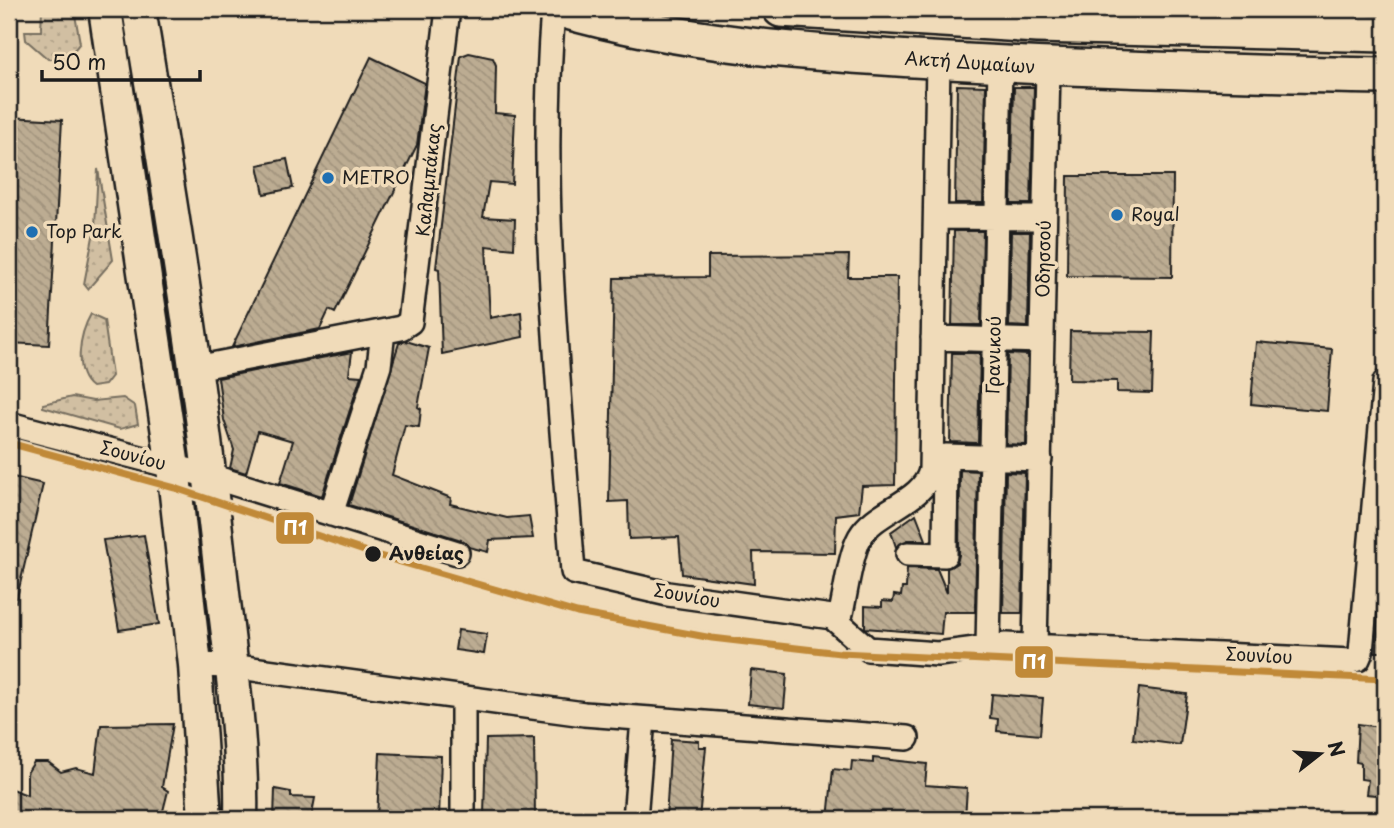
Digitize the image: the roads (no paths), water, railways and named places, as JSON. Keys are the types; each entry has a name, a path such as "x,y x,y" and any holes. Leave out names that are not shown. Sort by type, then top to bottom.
{"main road":[{"path":"105,9 173,467 195,665 205,819"},
{"path":"139,9 182,268 210,476 231,666 241,819"},
{"name":"Ακτή Δυμαίων","path":"560,9 725,44 1048,69 1385,76"},
{"path":"781,9 1023,24 1385,34"},
{"path":"143,274 182,268"}],"street":[{"name":"Καλαμπάκας","path":"196,368 407,325 412,317 448,9"},
{"name":"Σουνίου","path":"553,9 548,121 549,260 573,572 668,594 821,614 837,619 868,649 938,654 988,646 1035,646 1351,661 1358,659 1361,652 1385,382"},
{"path":"908,554 945,555 933,338 938,61"},
{"name":"Γρανικού","path":"988,646 1000,65"},
{"name":"Οδησσού","path":"1035,646 1048,69"},
{"path":"936,217 1044,218"},
{"path":"331,513 379,366 383,331"},
{"path":"933,338 1042,341"},
{"name":"Σουνίου","path":"9,424 210,476 457,554"},
{"path":"939,461 992,457 1040,459"},
{"path":"837,619 841,613 859,539 868,526 923,487 939,461"},
{"path":"195,665 231,666 463,699 643,719 908,738"},
{"path":"463,699 463,819"},
{"path":"635,819 643,719"}],"place":[{"name":"METRO","path":"328,178"},
{"name":"Royal","path":"1117,215"},
{"name":"Top Park","path":"32,232"},
{"name":"Ανθείας","path":"373,554"}]}
